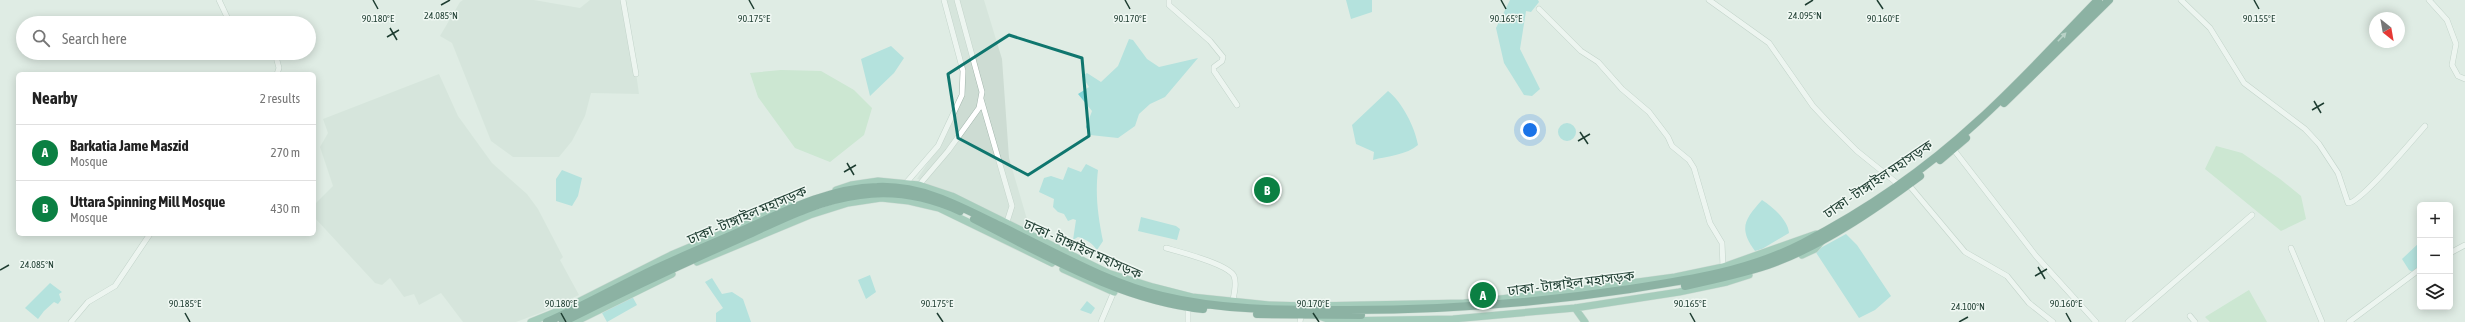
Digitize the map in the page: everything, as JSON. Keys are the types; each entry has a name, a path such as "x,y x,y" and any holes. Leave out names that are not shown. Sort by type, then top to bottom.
{"highway":[{"name":"ঢাকা - টাঙ্গাইল মহাসড়ক","path":"547,322 644,270 802,204 856,188 890,187 920,191 949,201 1006,225 1097,273 1139,289 1187,301 1232,304 1273,310 1442,309 1512,304 1681,281 1767,259 1823,236 1908,184 1954,150 2081,22 2098,0"},
{"name":"ঢাকা - টাঙ্গাইল মহাসড়ক","path":"1823,236 1919,170 1978,121 2081,22 2109,0"},
{"name":"ঢাকা - টাঙ্গাইল মহাসড়ক","path":"563,322 667,270 778,221 826,203 860,194 902,194 934,201 958,211 1115,290 1188,307 1301,319 1322,310"}],"main road":[{"path":"531,322 568,307 644,270 801,200 851,185 878,181 919,185 952,196 1006,225"},
{"path":"575,322 697,262 810,215 848,203 881,198 909,200 939,208 1115,290"},
{"path":"1322,310 1464,303 1675,277 1723,267 1778,248 1806,236 1823,236"},
{"path":"1322,310 1333,321 1453,319 1575,308 1679,292 1727,282 1784,263 1815,249 1823,236"},
{"path":"1575,308 1585,322"}],"street":[{"path":"219,0 227,16"},
{"path":"623,0 636,74"},
{"path":"906,183 938,146 962,95 963,71 944,0"},
{"path":"919,185 980,108 982,92 957,0"},
{"path":"1169,0 1169,5 1210,41 1223,57 1222,61 1214,67 1214,71 1237,105"},
{"path":"1708,0 1769,43 1813,106 1857,151 1898,184"},
{"path":"2180,0 2210,28 2244,84 2305,129 2319,144 2338,173 2348,203 2354,201 2380,178 2425,126"},
{"path":"2429,0 2447,20 2456,44 2452,65 2458,76 2465,79"},
{"path":"1539,8 1581,51 1598,62 1622,89 1649,112 1668,137 1672,146 1694,168 1710,223 1722,243 1723,267"},
{"path":"277,60 279,68 278,72"},
{"path":"981,98 1012,206 1006,225"},
{"path":"1954,150 2036,256 2096,322"},
{"path":"1908,184 1965,252 2007,276 2029,303 2042,315 2053,322"},
{"path":"2128,322 2252,215"},
{"path":"71,322 88,302 115,286 149,236"},
{"path":"2453,251 2465,245"},
{"path":"1166,248 1226,268 1234,277 1235,289 1232,304"},
{"path":"2291,248 2322,322"},
{"path":"2349,322 2417,271"},
{"path":"1101,322 1115,290"},
{"path":"1188,307 1188,322"},
{"path":"2190,316 2195,322"}],"highlighted area":[{"path":"1009,35 1082,58 1089,136 1028,175 958,138 948,74"}],"shaded area":[{"path":"463,0 534,0 580,8 590,0 626,0 639,94 591,93 585,116 572,141 559,157 513,157 491,141 452,43 440,36 460,2"},
{"path":"944,0 984,0 1002,59 1009,158 1029,226 1027,231 927,184 924,180 917,179 946,136 964,95 965,80"},
{"path":"439,74 458,116 492,163 527,194 538,209 563,257 560,260 579,295 543,312 516,322 463,322 441,293 419,305 414,294 404,297 390,278 382,285 375,283 316,219 316,203 333,186 320,147 328,133 323,119"}],"green space":[{"path":"781,70 821,71 854,90 872,108 864,135 830,162 795,148 758,97 750,73"},
{"path":"2216,146 2242,153 2280,179 2301,196 2306,219 2281,231 2205,169"},
{"path":"2249,290 2267,322 2210,322 2205,317"}],"water":[{"path":"1346,0 1372,0 1372,12 1351,19"},
{"path":"1510,0 1538,0 1539,2 1531,12 1526,11 1520,49 1540,89 1532,96 1524,95 1504,63 1496,28"},
{"path":"1129,39 1133,40 1147,59 1159,67 1198,58 1165,97 1150,104 1139,114 1135,126 1118,138 1090,135 1086,127 1092,111 1078,94 1089,87 1082,76 1087,73 1101,82 1118,66"},
{"path":"891,46 904,58 894,73 870,96 861,59"},
{"path":"1388,91 1403,108 1407,115 1418,145 1403,153 1373,160 1374,152 1356,144 1352,125"},
{"path":"1567,123 1573,126 1576,132 1573,138 1567,141 1561,138 1558,132 1561,126"},
{"path":"1086,164 1098,170 1098,206 1103,241 1097,250 1091,243 1084,239 1078,237 1073,240 1076,220 1073,219 1068,221 1064,214 1058,212 1053,207 1054,199 1039,192 1044,178 1051,176 1063,180 1068,167 1081,172"},
{"path":"562,170 582,178 578,196 572,206 556,201 556,179"},
{"path":"1762,200 1771,206 1783,219 1789,233 1762,249 1755,251 1745,230 1748,218"},
{"path":"1141,217 1176,226 1180,229 1177,240 1138,231"},
{"path":"1846,234 1857,245 1891,296 1875,310 1859,318 1815,251"},
{"path":"2417,245 2417,270 2413,272 2409,270 2402,259"},
{"path":"870,275 876,292 866,299 858,280"},
{"path":"712,278 722,294 732,292 743,299 751,322 716,322 716,313 723,308 705,282"},
{"path":"50,283 62,292 59,294 61,300 58,304 54,302 38,319 25,308"},
{"path":"632,296 637,305 607,322 602,313"},
{"path":"1087,301 1095,308 1091,314 1080,310"}],"place":[{"name":"Uttara Spinning Mill Mosque","path":"1267,190"},
{"name":"Barkatia Jame Maszid","path":"1483,295"}]}
